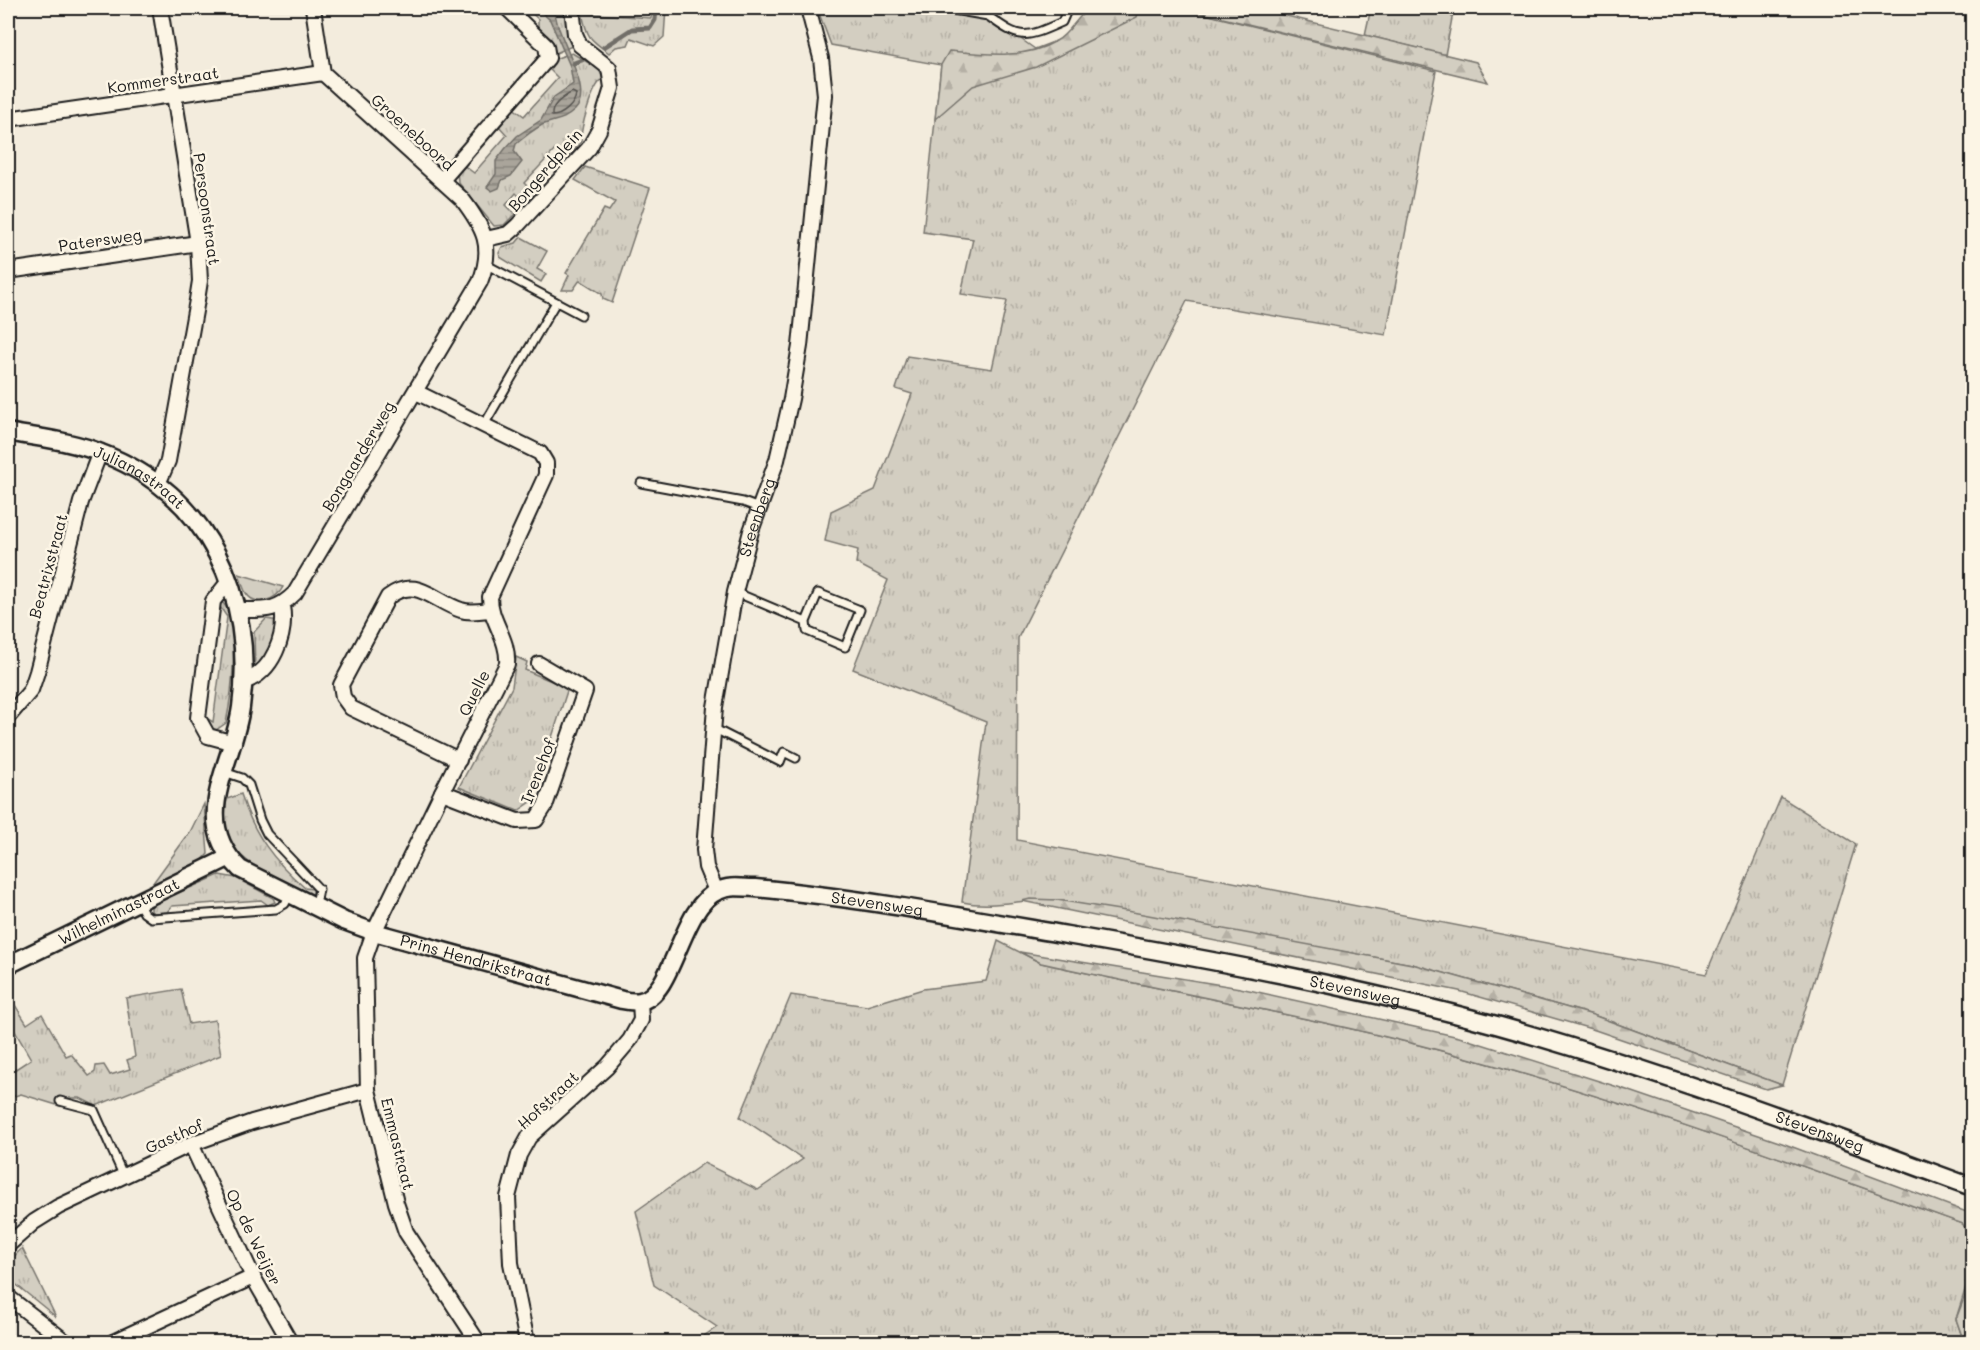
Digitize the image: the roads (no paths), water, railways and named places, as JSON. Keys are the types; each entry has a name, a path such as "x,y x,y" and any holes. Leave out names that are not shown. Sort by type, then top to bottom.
{"street":[{"name":"Persoonstraat","path":"158,484 168,460 200,280 198,243 160,8"},
{"path":"313,8 322,74"},
{"path":"442,180 548,58 546,46 507,8"},
{"name":"Bongerdplein","path":"486,239 508,234 518,226 585,153 596,137 612,78 606,64 580,45 575,34 572,8"},
{"name":"Steenberg","path":"716,891 706,867 704,850 718,683 735,592 759,508 777,460 800,346 823,115 824,76 808,8"},
{"name":"Kommerstraat","path":"8,119 322,74"},
{"name":"Groeneboord","path":"322,74 462,199 476,218 486,239 487,265 480,282"},
{"name":"Patersweg","path":"8,271 198,243"},
{"name":"Bongaarderweg","path":"282,606 295,593 480,282"},
{"path":"416,392 540,453 546,463 546,475 490,597 490,610 463,611 418,589 399,588 388,597 341,685 344,697 351,708 459,760"},
{"name":"Julianastraat","path":"8,432 100,452 130,466 158,484 188,511 220,557 239,610 243,682 234,743 214,809 217,833 228,858"},
{"name":"Beatrixstraat","path":"8,717 31,690 81,502 100,452"},
{"path":"229,581 213,601 198,718 208,736 234,743"},
{"path":"239,610 264,610 282,606 285,623 269,665 262,673 243,682"},
{"name":"Quelle","path":"374,932 507,664 508,651 504,638 490,610"},
{"name":"Irenehof","path":"442,792 518,822 536,820 545,806 585,691 538,664"},
{"name":"Prins Hendrikstraat","path":"228,858 255,879 314,908 374,932 622,1000 640,1001"},
{"name":"Wilhelminastraat","path":"8,965 228,858"},
{"name":"Stevensweg","path":"716,891 732,887 755,888 897,904 1248,967 1411,1003 1584,1051 1841,1139 1972,1187"},
{"path":"640,1001 659,988 699,904 716,891"},
{"name":"Emmastraat","path":"374,932 365,958 368,1090 396,1203 406,1232 477,1342"},
{"name":"Hofstraat","path":"527,1342 511,1263 508,1197 519,1155 530,1137 607,1067 630,1040 641,1020 640,1001"},
{"name":"Gasthof","path":"8,1245 34,1222 58,1208 191,1144 252,1122 368,1090"},
{"name":"Op de Weijer","path":"191,1144 253,1277 290,1342"},
{"path":"112,1342 253,1277"},
{"path":"8,1296 66,1342"}],"lane":[{"path":"942,8 988,16 1014,35 1036,34 1062,22 1068,8"},
{"path":"988,16 992,8"},
{"path":"487,265 581,315"},
{"path":"484,425 556,302"},
{"path":"641,483 743,502 759,508"},
{"path":"735,592 806,622"},
{"path":"818,593 860,610 845,647 807,631 804,627 806,622 818,593"},
{"path":"713,728 780,762 784,752 796,758"},
{"path":"224,772 242,778 249,785 267,834 319,889 318,900 314,908"},
{"path":"138,902 144,913 151,918 276,909 285,904 289,896"},
{"path":"60,1101 94,1110 124,1177"}],"water":[{"path":"537,8 555,8 560,32 577,76 580,101 570,114 542,125 516,144 514,151 522,162 511,176 502,180 499,188 492,191 487,187 496,174 496,161 505,149 517,136 541,120 554,97 573,84 570,66 550,20"}],"waterway":[{"path":"604,47 632,29 650,28 655,20 656,8"},
{"path":"574,63 582,60"}]}
